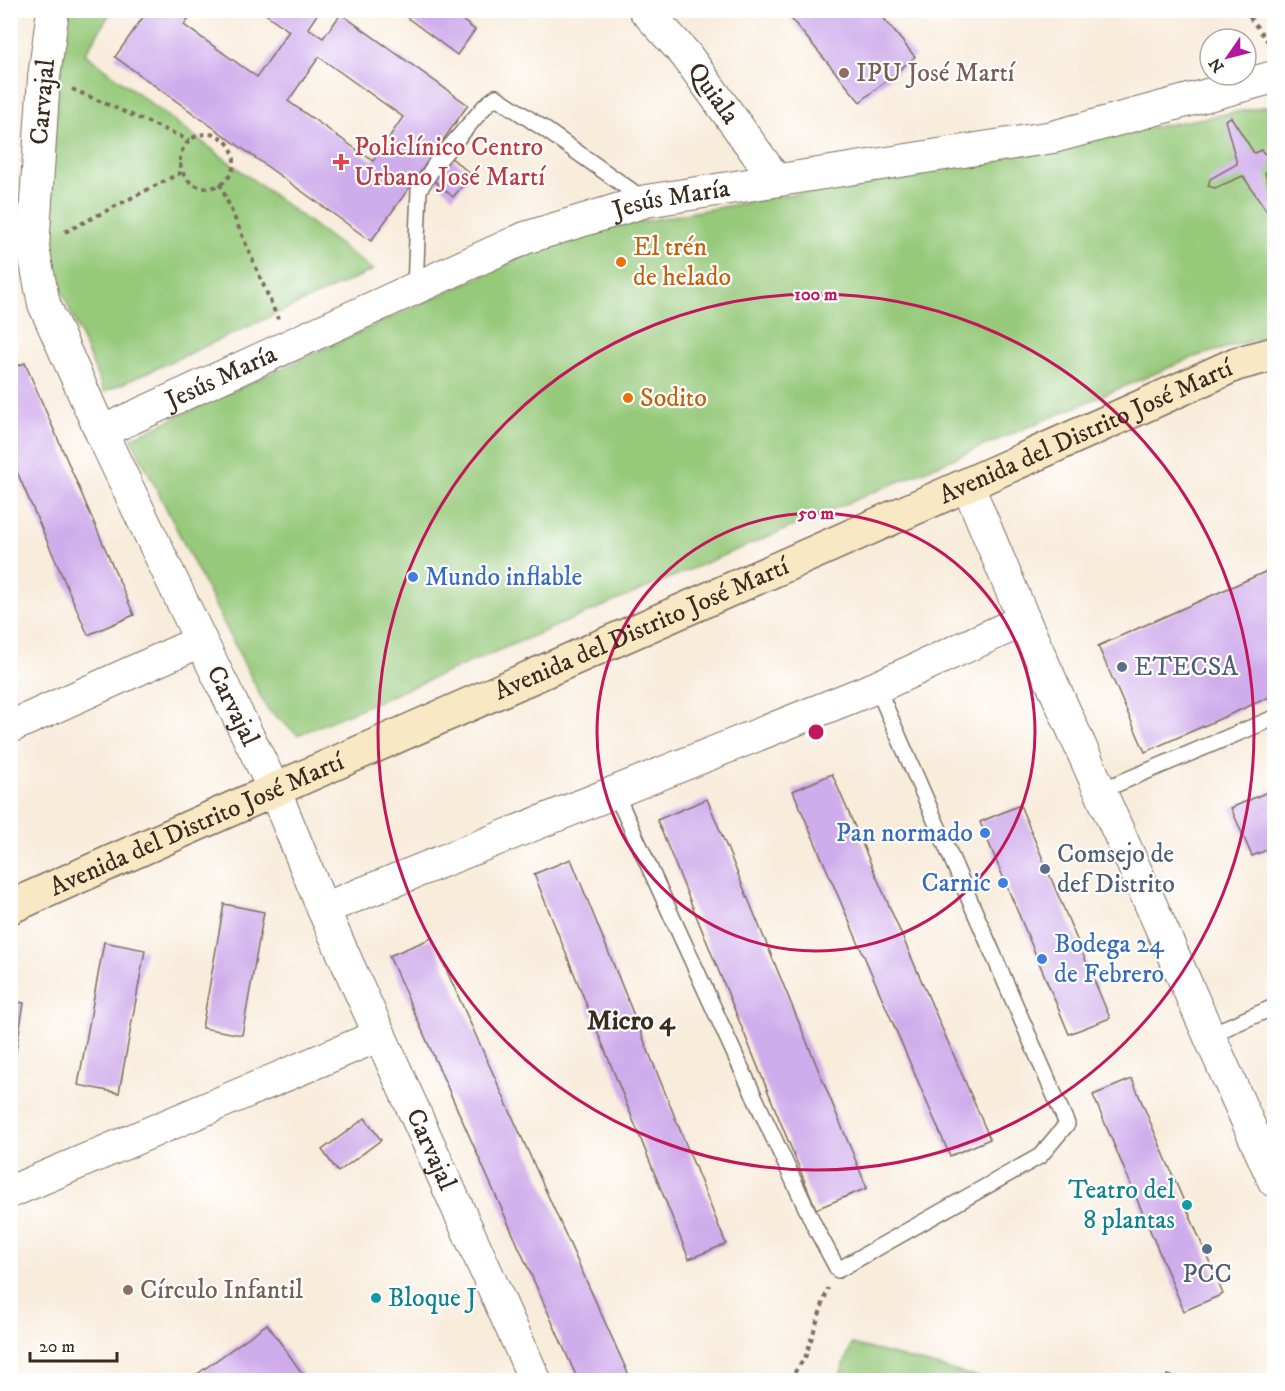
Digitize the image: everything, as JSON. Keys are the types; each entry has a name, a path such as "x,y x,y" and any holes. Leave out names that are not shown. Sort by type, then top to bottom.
{"main road":[{"name":"Avenida del Distrito José Martí","path":"10,907 274,789 968,486 1236,364 1275,354"}],"street":[{"name":"Carvajal","path":"53,10 44,77 33,248 44,304 101,432 274,789 323,909 535,1380"},
{"name":"Quiala","path":"645,10 686,55 776,180"},
{"name":"Jesús María","path":"101,432 525,238 646,201 1053,137 1275,76"},
{"path":"968,486 1024,620 1275,1181"},
{"path":"323,909 877,687 1024,620"},
{"path":"10,727 201,641"},
{"path":"10,1192 380,1035"}],"lane":[{"path":"415,288 419,190 436,163 486,105 496,97 646,201"},
{"path":"615,792 815,1227 838,1270 1040,1156 1067,1124 877,687"},
{"path":"1100,791 1275,718"},
{"path":"1209,1035 1275,1007"}],"path":[{"path":"1244,10 1275,49"},
{"path":"44,77 189,140"},
{"path":"207,134 217,136 226,142 231,150 234,160 233,169 228,178 212,188 203,188 187,179 182,172 181,155 189,140 207,134"},
{"path":"33,248 182,172"},
{"path":"220,184 290,346"},
{"path":"789,1380 805,1358 829,1285 838,1270"}],"green space":[{"path":"112,10 85,54 373,270 104,392 50,262 49,191 67,11"},
{"path":"1274,105 1274,334 1194,357 298,735 267,709 131,438 570,235"},
{"path":"852,1344 989,1380 838,1380"}],"building":[{"path":"148,10 194,10 184,25 257,77 289,31 260,10 320,10 308,28 323,38 341,14 468,105 438,147 472,175 453,197 422,170 371,241 115,57","holes":["319,57 403,117 373,161 288,101"]},
{"path":"397,10 449,10 475,30 457,55"},
{"path":"784,10 877,10 915,57 860,102"},
{"path":"1231,117 1254,153 1261,150 1265,154 1274,150 1274,160 1265,173 1274,201 1274,213 1270,216 1243,176 1215,188 1208,186 1210,179 1237,164 1225,120"},
{"path":"25,363 134,615 88,635 10,456 10,369"},
{"path":"1274,568 1274,695 1145,752 1098,646"},
{"path":"832,774 990,1139 950,1156 793,791"},
{"path":"1272,790 1274,795 1274,847 1252,856 1231,808"},
{"path":"707,799 867,1188 816,1209 657,820"},
{"path":"1020,805 1110,1018 1069,1034 980,822"},
{"path":"571,859 726,1244 689,1259 534,874"},
{"path":"224,904 264,912 242,1035 202,1028"},
{"path":"432,938 631,1380 578,1380 389,956"},
{"path":"104,942 145,950 119,1093 78,1085"},
{"path":"10,1001 24,1003 12,1074 10,1074"},
{"path":"1132,1079 1223,1294 1184,1311 1093,1095"},
{"path":"365,1118 381,1140 338,1172 322,1150"},
{"path":"267,1324 307,1380 189,1380"},
{"path":"1167,1375 1185,1380 1166,1380"}],"place":[{"name":"IPU José Martí","path":"844,73"},
{"name":"Policlínico Centro Urbano José Martí","path":"341,162"},
{"name":"El trén de helado","path":"621,262"},
{"name":"Sodito","path":"628,398"},
{"name":"Mundo inflable","path":"413,577"},
{"name":"ETECSA","path":"1122,667"},
{"name":"Pan normado","path":"985,833"},
{"name":"Comsejo de def Distrito","path":"1045,869"},
{"name":"Carnic","path":"1003,883"},
{"name":"Bodega 24 de Febrero","path":"1042,959"},
{"name":"Teatro del 8 plantas","path":"1187,1205"},
{"name":"PCC","path":"1207,1249"},
{"name":"Círculo Infantil","path":"128,1290"},
{"name":"Bloque J","path":"376,1298"}],"district":[{"name":"Micro 4","path":"631,1021"}]}
